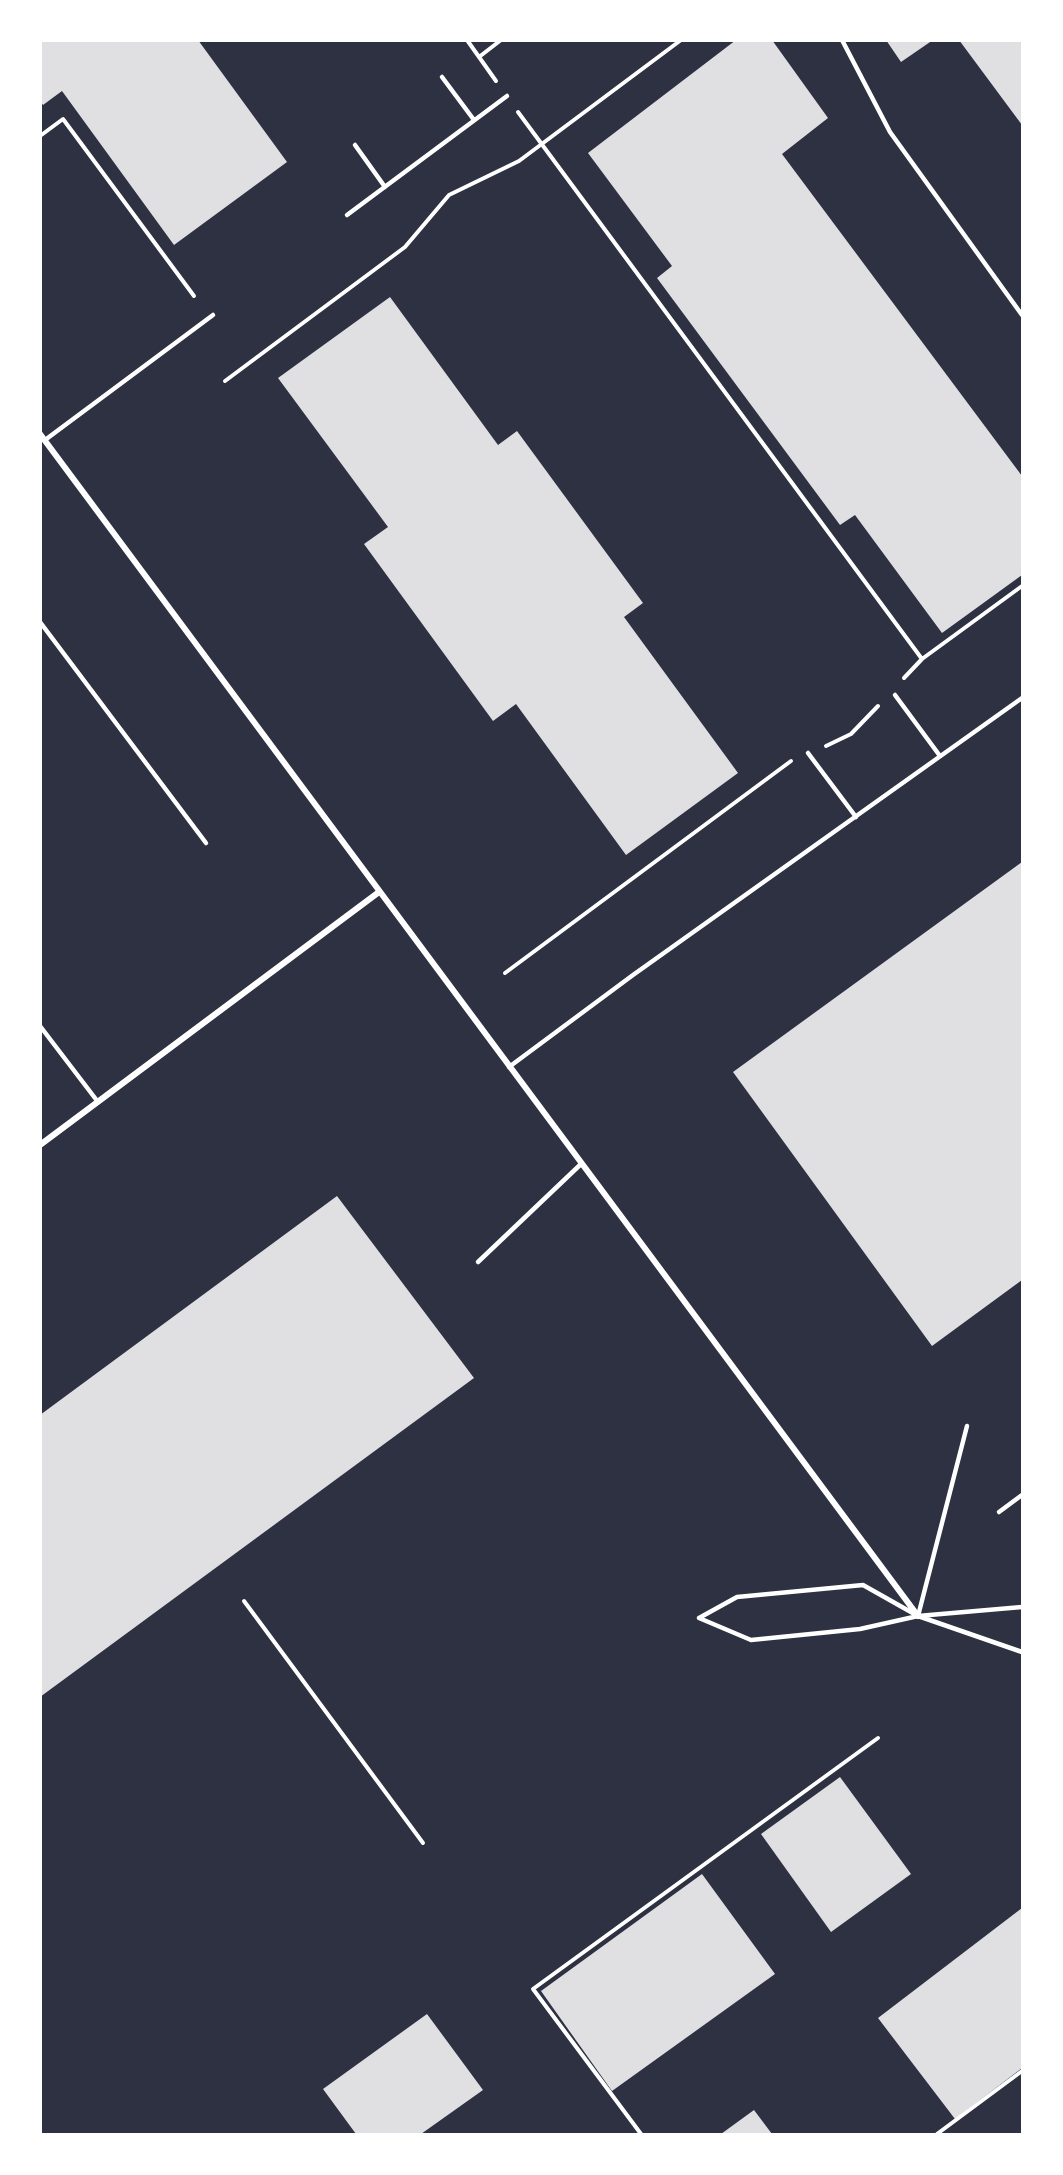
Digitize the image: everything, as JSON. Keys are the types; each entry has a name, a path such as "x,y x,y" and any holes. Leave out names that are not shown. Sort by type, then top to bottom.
{"street":[{"path":"40,434 918,1616"},
{"path":"40,1145 379,892"}],"lane":[{"path":"842,40 890,132 1023,315"},
{"path":"442,77 474,120"},
{"path":"347,215 507,96"},
{"path":"355,145 385,186"},
{"path":"45,440 213,315"},
{"path":"40,622 206,843"},
{"path":"895,695 940,756"},
{"path":"509,1067 633,975 1023,698"},
{"path":"808,753 856,817"},
{"path":"40,1026 98,1102"},
{"path":"478,1262 581,1164"},
{"path":"918,1616 967,1426"},
{"path":"999,1512 1023,1495"},
{"path":"1023,1607 918,1616 860,1629 751,1640 699,1618 737,1597 863,1585 918,1616 1023,1652"}],"path":[{"path":"467,40 922,659"},
{"path":"479,57 501,40"},
{"path":"225,381 405,247 449,195 519,161 681,40"},
{"path":"40,136 63,119 194,296"},
{"path":"900,683 922,659 1023,585"},
{"path":"505,973 788,762 851,734 884,700"},
{"path":"244,1602 423,1843"},
{"path":"641,2134 533,1989 878,1738"},
{"path":"937,2134 1023,2071"}],"building":[{"path":"40,40 198,40 287,162 174,245 62,91 43,105 40,101"},
{"path":"736,40 772,40 828,118 782,154 1022,476 1022,575 942,633 855,515 840,525 657,278 672,266 588,153"},
{"path":"886,40 933,40 901,62"},
{"path":"959,40 1022,40 1022,125"},
{"path":"390,297 498,445 517,431 643,603 624,617 738,773 626,855 516,704 493,721 364,544 388,527 278,378"},
{"path":"1022,862 1022,1280 932,1346 733,1072"},
{"path":"337,1196 474,1378 40,1697 40,1415"},
{"path":"840,1777 911,1874 831,1932 761,1834"},
{"path":"702,1874 775,1974 612,2091 541,1991"},
{"path":"1022,1908 1022,2068 955,2119 878,2018"},
{"path":"427,2014 483,2090 421,2134 356,2134 323,2089"},
{"path":"754,2110 772,2134 721,2134"}]}
